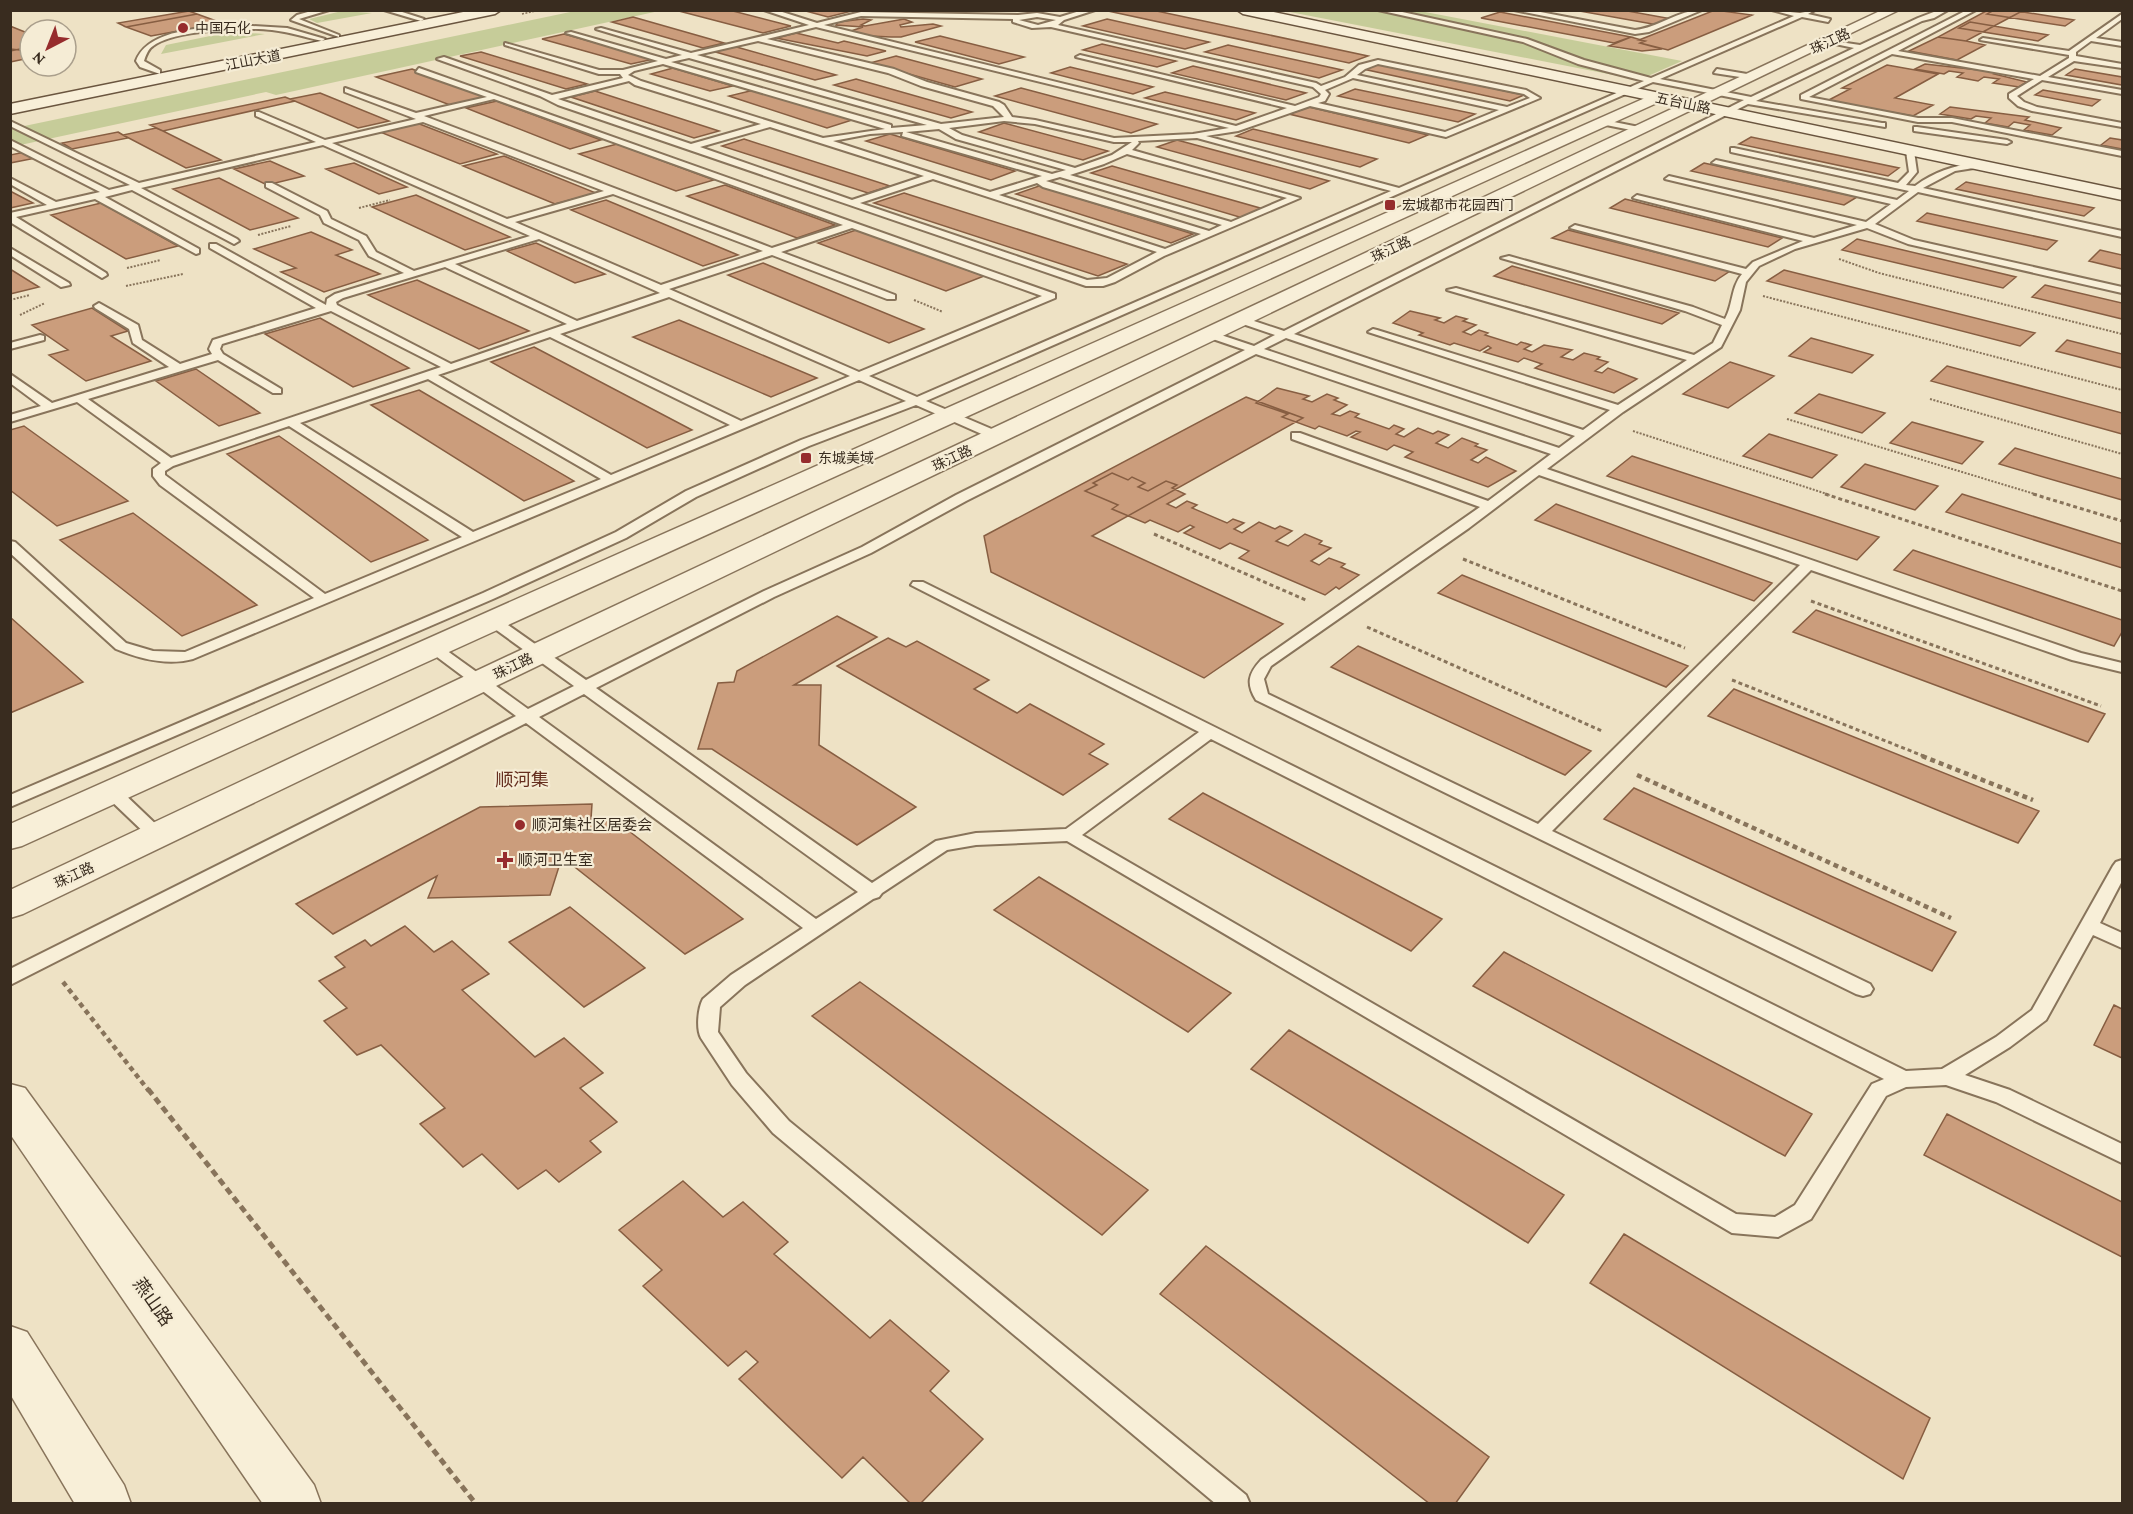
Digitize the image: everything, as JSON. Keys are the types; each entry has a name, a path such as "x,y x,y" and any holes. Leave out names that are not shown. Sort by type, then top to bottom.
{"street":[{"name":"江山大道","path":"10,101 465,10"},
{"name":"江山大道","path":"10,109 495,10"},
{"name":"五台山路","path":"1243,10 1700,93 1910,151 2122,195"},
{"name":"五台山路","path":"1271,10 1700,93 2122,183"},
{"name":"珠江路","path":"10,905 1641,130 1700,93 1849,10"},
{"name":"珠江路","path":"10,838 1604,122 1700,93 1823,24 1893,10"},
{"name":"燕山路","path":"10,1100 295,1503"},
{"path":"10,1348 105,1503"}],"lane":[{"path":"326,10 299,16 294,20 337,36"},
{"path":"387,10 421,19"},
{"path":"767,10 1238,128"},
{"path":"890,10 910,15"},
{"path":"995,10 1020,17"},
{"path":"551,98 626,76 666,61 861,14 1020,17 1040,15 1055,10"},
{"path":"1040,15 1060,19 1092,10"},
{"path":"1381,10 1525,40 1603,69 1700,93 1889,125"},
{"path":"1517,10 1635,32 1647,31 1697,11"},
{"path":"1684,10 1697,11"},
{"path":"1775,10 1823,24 1862,47 2122,92"},
{"path":"10,802 488,596 621,535 691,494 795,447 917,401 1401,191 1700,93 1862,47 1920,19 1945,10"},
{"path":"1973,10 1804,97 1805,99 1918,120 1952,120 2073,141 2122,154"},
{"path":"10,978 769,594 823,572 926,519 961,498 1285,336 1700,93 1801,16"},
{"path":"1801,16 1823,24"},
{"path":"2122,16 2073,51 2072,56 2042,78 2012,96 2021,104 2035,109 2122,125"},
{"path":"1020,17 1015,21 1022,24 1051,25 1305,82 1322,93 1461,130"},
{"path":"1051,25 1059,22 1060,19"},
{"path":"158,72 143,65 140,61 146,46 163,38 223,27 242,26 304,33 322,39"},
{"path":"599,29 941,127 958,137 1074,170"},
{"path":"569,33 896,130 1232,225"},
{"path":"759,39 891,71 924,84 996,104 1001,107 1009,119"},
{"path":"2090,39 2122,44"},
{"path":"1983,40 2122,66"},
{"path":"507,44 599,72 626,76 1165,252"},
{"path":"1080,57 1296,108"},
{"path":"441,59 1086,283 1103,283 1111,280 1165,252 1296,198 1127,151"},
{"path":"824,141 896,130 1009,119 1035,122 1114,140 1193,136 1238,128 1309,103 1353,76 1362,67 1378,62 1526,92 1536,98 1446,135 1309,103"},
{"path":"13,551 121,646 142,654 163,658 188,656 1051,296 419,70"},
{"path":"1353,76 1508,110"},
{"path":"348,90 891,297"},
{"path":"10,217 324,142 495,97"},
{"path":"259,114 997,436"},
{"path":"2092,127 2099,121"},
{"path":"1604,122 1641,130"},
{"path":"10,123 234,241"},
{"path":"691,147 770,124"},
{"path":"1901,127 2013,143"},
{"path":"1193,136 1401,191"},
{"path":"990,195 1058,176 1127,151 1137,140"},
{"path":"10,142 108,193"},
{"path":"1734,150 2122,234"},
{"path":"1900,186 1913,172 1910,151"},
{"path":"1716,163 1900,203"},
{"path":"1863,989 1262,697 1254,683 1256,674 1266,663 1489,506 1619,409 1717,345 1735,310 1741,282 1756,264 1797,245 1868,225 1929,180 1953,169 1977,165"},
{"path":"852,203 934,176"},
{"path":"1669,179 1868,225 1911,242 2122,290"},
{"path":"10,180 56,206"},
{"path":"1039,180 1046,185 1210,234"},
{"path":"269,185 324,213 327,221 363,238 372,254 413,274"},
{"path":"506,222 613,191"},
{"path":"97,196 196,251"},
{"path":"1637,198 1812,240"},
{"path":"10,217 102,275"},
{"path":"325,600 165,482 159,476 159,469 169,463 577,325 771,251 851,225"},
{"path":"1575,228 1748,273"},
{"path":"277,391 219,356 214,349 217,342 328,308 331,301 339,296 540,236"},
{"path":"213,246 328,308 451,368"},
{"path":"10,252 65,285"},
{"path":"1506,258 1689,309 1728,324"},
{"path":"446,264 577,325"},
{"path":"1452,290 1696,359"},
{"path":"99,306 134,327 137,340 178,368"},
{"path":"1241,320 1585,435"},
{"path":"1373,332 1619,409"},
{"path":"551,334 741,426"},
{"path":"1211,335 1561,453"},
{"path":"10,346 40,338"},
{"path":"10,419 219,356"},
{"path":"429,375 611,480"},
{"path":"10,377 50,407"},
{"path":"79,398 169,463"},
{"path":"291,422 473,538"},
{"path":"1296,436 1489,506"},
{"path":"1538,470 2077,657 2122,667"},
{"path":"1540,832 1809,564"},
{"path":"918,585 1904,1080"},
{"path":"493,621 873,893"},
{"path":"434,648 817,929"},
{"path":"1070,835 1209,732"},
{"path":"112,792 157,835"},
{"path":"1237,1503 781,1127 739,1079 708,1033 710,1004 738,980 873,893 942,845 976,839 1070,835 1732,1223 1778,1227 1803,1212 1879,1090 1904,1080 1946,1077 2003,1096 2122,1154"},
{"path":"1946,1077 2003,1042 2039,1015 2122,866"},
{"path":"2089,926 2122,941"}],"path":[{"path":"1797,245 1878,273 2122,334"},
{"path":"1739,290 2122,390"},
{"path":"891,297 900,295 981,326"},
{"path":"1930,399 2122,454"},
{"path":"1787,419 2122,521"},
{"path":"1603,421 2122,591"},
{"path":"1154,534 1630,743"},
{"path":"1432,547 2033,800"},
{"path":"1782,591 2101,706"},
{"path":"1610,763 1951,918"},
{"path":"46,960 476,1503"}],"green space":[{"path":"342,11 372,13 317,23 309,19"},
{"path":"575,11 659,11 276,95 266,92 11,147 10,129"},
{"path":"1285,11 1420,11 1682,61 1639,80"},
{"path":"218,31 265,34 161,54 166,45 220,34"}],"building":[{"path":"675,10 729,10 791,26 763,33"},
{"path":"802,10 841,10 848,12 828,17"},
{"path":"1152,10 1368,56 1349,63 1108,11"},
{"path":"1574,10 1622,10 1672,19 1658,25"},
{"path":"1715,10 1752,15 1668,50 1640,43 1645,41 1639,40"},
{"path":"1988,10 2024,10 1966,41 1938,37"},
{"path":"1994,10 2011,10 2074,20 2065,26 1987,14"},
{"path":"189,11 197,14 126,27 118,23"},
{"path":"1500,12 1631,37 1614,43 1481,18"},
{"path":"197,14 222,23 151,36 126,27"},
{"path":"633,17 724,43 703,48 612,22"},
{"path":"904,19 912,22 900,25 901,27 933,24 941,26 901,37 891,37 870,36 851,31 863,27 836,25 838,22 871,20 861,25 865,26"},
{"path":"1107,19 1209,42 1185,49 1083,26"},
{"path":"1970,22 2048,35 2038,41 1959,28"},
{"path":"10,26 18,29 18,50 10,49"},
{"path":"796,33 886,51 867,56 776,38"},
{"path":"564,34 654,59 631,64 542,39"},
{"path":"940,36 1024,57 999,64 915,42"},
{"path":"1631,37 1645,41 1640,43 1662,49 1642,51 1609,46"},
{"path":"1938,37 1985,45 1957,60 1909,51"},
{"path":"1102,44 1176,61 1157,67 1083,50"},
{"path":"1228,45 1342,70 1319,78 1205,52"},
{"path":"733,46 836,75 815,80 712,51"},
{"path":"18,49 18,60 10,62 10,51"},
{"path":"481,52 587,84 566,89 460,56"},
{"path":"896,56 982,79 955,87 870,63"},
{"path":"1378,64 1524,95 1510,101 1363,69"},
{"path":"1925,64 1997,72 1994,74 2027,82 2019,87 1993,83 1999,79 1984,77 1978,81 1957,77 1963,73 1949,71 1944,74 1915,69"},
{"path":"1887,65 1938,74 1895,98 1933,105 1913,116 1827,101 1850,89 1842,88"},
{"path":"1193,66 1306,93 1286,100 1172,73"},
{"path":"1070,67 1153,87 1133,94 1051,73"},
{"path":"673,68 733,86 710,91 651,74"},
{"path":"412,69 486,97 450,105 376,77"},
{"path":"2075,69 2122,77 2122,85 2066,75"},
{"path":"856,79 972,112 951,118 834,85"},
{"path":"1021,88 1157,124 1131,133 995,96"},
{"path":"1355,89 1475,114 1458,122 1338,96"},
{"path":"754,90 852,120 827,128 729,96"},
{"path":"2043,90 2100,100 2092,106 2035,95"},
{"path":"595,91 719,131 694,138 571,97"},
{"path":"1165,92 1255,113 1236,120 1145,98"},
{"path":"320,93 389,121 358,128 290,99"},
{"path":"285,97 295,101 163,131 150,125"},
{"path":"497,101 601,140 570,149 466,108"},
{"path":"1309,107 1428,135 1409,143 1289,114"},
{"path":"1950,107 2029,117 2025,120 2061,128 2052,135 2024,130 2030,125 2014,122 2008,127 1985,123 1991,118 1976,116 1971,119 1940,114"},
{"path":"417,123 497,154 460,164 380,132"},
{"path":"1004,123 1108,151 1083,160 979,132"},
{"path":"156,128 221,160 186,168 123,135"},
{"path":"1253,129 1377,159 1360,167 1236,136"},
{"path":"118,132 128,138 72,149 62,143"},
{"path":"890,134 1015,171 991,180 866,141"},
{"path":"1751,137 1899,168 1888,176 1739,144"},
{"path":"2110,138 2122,140 2122,149 2101,145"},
{"path":"744,139 890,186 868,193 722,146"},
{"path":"1177,140 1329,181 1310,189 1157,147"},
{"path":"617,144 714,180 676,191 579,154"},
{"path":"25,152 36,158 10,163 10,155"},
{"path":"504,156 596,193 555,204 463,166"},
{"path":"270,161 304,176 267,185 234,169"},
{"path":"354,163 407,187 379,194 326,169"},
{"path":"1704,163 1857,197 1844,205 1691,171"},
{"path":"1112,166 1267,210 1246,219 1091,173"},
{"path":"219,178 298,218 250,230 173,189"},
{"path":"1966,182 2094,208 2084,216 1956,189"},
{"path":"725,185 835,225 797,238 687,196"},
{"path":"1039,186 1193,234 1171,243 1016,194"},
{"path":"10,191 33,203 10,208"},
{"path":"904,193 1127,264 1098,276 874,203"},
{"path":"416,195 510,237 465,250 372,207"},
{"path":"1625,199 1782,238 1768,247 1610,208"},
{"path":"606,200 738,255 703,266 571,210"},
{"path":"101,203 178,246 126,259 51,215"},
{"path":"1927,213 2057,241 2047,250 1917,221"},
{"path":"856,230 984,276 946,291 818,243"},
{"path":"1568,230 1730,271 1715,281 1552,238"},
{"path":"311,232 352,250 336,255 380,274 324,292 281,272 296,268 254,249"},
{"path":"1857,239 2016,277 2003,288 1842,250"},
{"path":"536,243 605,274 575,283 507,251"},
{"path":"2100,250 2122,255 2122,269 2089,261"},
{"path":"763,263 924,329 889,343 728,275"},
{"path":"1512,266 1679,313 1662,324 1494,276"},
{"path":"10,269 39,287 10,294"},
{"path":"1784,270 2035,333 2020,346 1767,281"},
{"path":"417,280 529,331 479,349 368,295"},
{"path":"2045,285 2122,303 2122,319 2032,297"},
{"path":"92,308 128,331 111,336 151,361 86,381 49,355 68,350 32,325"},
{"path":"1410,311 1440,318 1435,320 1444,323 1456,316 1467,319 1463,321 1476,325 1463,332 1471,335 1479,330 1488,333 1485,335 1517,345 1521,342 1531,345 1524,349 1532,352 1544,345 1572,350 1561,357 1573,360 1584,353 1600,357 1597,359 1608,362 1595,371 1602,373 1608,368 1637,379 1614,393 1535,368 1542,364 1524,358 1518,362 1484,352 1491,348 1488,346 1480,351 1454,343 1450,345 1419,335 1423,333 1393,323"},
{"path":"320,318 409,368 353,387 265,334"},
{"path":"679,320 817,378 771,397 633,337"},
{"path":"1811,338 1873,355 1852,373 1789,356"},
{"path":"2067,340 2122,354 2122,368 2056,351"},
{"path":"534,347 692,430 647,448 491,362"},
{"path":"1730,362 1774,376 1728,408 1683,394"},
{"path":"1947,366 2122,413 2122,434 1931,381"},
{"path":"196,369 260,413 219,426 156,381"},
{"path":"1277,388 1309,396 1303,399 1312,402 1327,394 1338,398 1334,400 1347,405 1332,414 1340,416 1350,411 1359,414 1355,417 1389,429 1394,425 1404,429 1396,434 1404,437 1418,428 1433,434 1438,431 1449,435 1436,443 1448,448 1462,438 1487,450 1471,460 1478,463 1486,457 1516,471 1488,487 1405,457 1413,452 1394,445 1387,450 1351,437 1360,432 1356,431 1347,436 1319,426 1315,429 1282,417 1288,414 1256,403"},
{"path":"419,390 574,481 524,501 371,405"},
{"path":"1819,394 1885,413 1862,433 1795,413"},
{"path":"1246,397 1303,418 1092,536 1283,624 1204,678 991,572 984,536"},
{"path":"1912,422 1983,442 1962,464 1890,443"},
{"path":"24,426 128,501 57,526 10,490 10,430"},
{"path":"1769,434 1837,455 1812,478 1743,456"},
{"path":"279,436 428,540 371,562 227,454"},
{"path":"2015,448 2122,479 2122,500 1999,464"},
{"path":"1632,456 1879,537 1857,560 1607,476"},
{"path":"1865,464 1938,486 1915,510 1841,487"},
{"path":"1112,473 1128,480 1132,477 1145,483 1138,487 1148,491 1166,481 1177,485 1172,488 1185,494 1167,504 1176,508 1187,501 1197,505 1192,508 1227,523 1233,519 1244,523 1234,529 1242,533 1259,522 1275,529 1280,526 1292,531 1276,541 1288,546 1305,534 1322,541 1319,544 1331,548 1311,561 1319,565 1329,558 1345,564 1341,567 1359,575 1339,589 1336,587 1325,595 1239,558 1249,551 1230,543 1220,549 1184,533 1194,527 1190,525 1178,532 1150,520 1145,523 1112,509 1118,505 1085,491 1097,485 1093,483"},
{"path":"1962,494 2122,544 2122,568 1946,512"},
{"path":"1556,504 1772,583 1754,601 1535,520"},
{"path":"133,513 257,605 182,636 60,540"},
{"path":"1913,550 2122,620 2122,632 2114,646 1894,570"},
{"path":"1462,575 1688,666 1666,687 1438,593"},
{"path":"1816,610 2105,714 2088,742 1793,632"},
{"path":"837,616 877,637 794,685 821,685 819,745 916,807 857,845 712,749 698,749 718,683 734,682 737,671"},
{"path":"10,617 83,682 10,713"},
{"path":"888,638 906,647 917,641 989,680 974,689 1017,713 1030,704 1104,744 1089,754 1108,764 1063,795 837,666"},
{"path":"1358,646 1591,751 1565,775 1331,667"},
{"path":"1734,689 2039,811 2018,843 1708,716"},
{"path":"1634,788 1956,932 1932,971 1604,819"},
{"path":"1203,793 1442,919 1411,951 1169,819"},
{"path":"592,804 591,819 612,818 743,919 685,954 562,857 550,895 428,898 437,876 333,934 296,904 480,807"},
{"path":"1039,877 1231,993 1188,1032 994,910"},
{"path":"570,907 645,968 584,1007 509,942"},
{"path":"405,926 434,952 452,941 489,974 462,990 535,1057 564,1038 603,1073 580,1088 617,1122 590,1141 601,1152 559,1182 546,1170 518,1189 482,1154 463,1167 420,1124 445,1108 381,1045 357,1055 324,1021 347,1008 319,981 345,967 335,957 365,940 371,946"},
{"path":"1504,952 1812,1114 1785,1156 1473,986"},
{"path":"860,982 1148,1190 1102,1235 812,1016"},
{"path":"2114,1005 2122,1009 2122,1058 2094,1045"},
{"path":"1289,1030 1564,1195 1528,1243 1251,1069"},
{"path":"1947,1114 2122,1202 2122,1257 1924,1155"},
{"path":"683,1181 723,1217 743,1202 788,1242 774,1254 870,1338 890,1320 949,1371 930,1391 983,1439 920,1504 911,1504 863,1457 842,1478 739,1379 758,1362 746,1351 728,1366 643,1286 662,1270 619,1230"},
{"path":"1624,1234 1930,1418 1903,1479 1590,1283"},
{"path":"1206,1246 1489,1457 1455,1504 1430,1504 1160,1294"}],"place":[{"name":"中国石化","path":"183,28"},
{"name":"宏城都市花园西门","path":"1390,205"},
{"name":"东城美域","path":"806,458"},
{"name":"顺河集社区居委会","path":"520,825"},
{"name":"顺河卫生室","path":"505,860"}],"district":[{"name":"顺河集","path":"522,780"}]}
